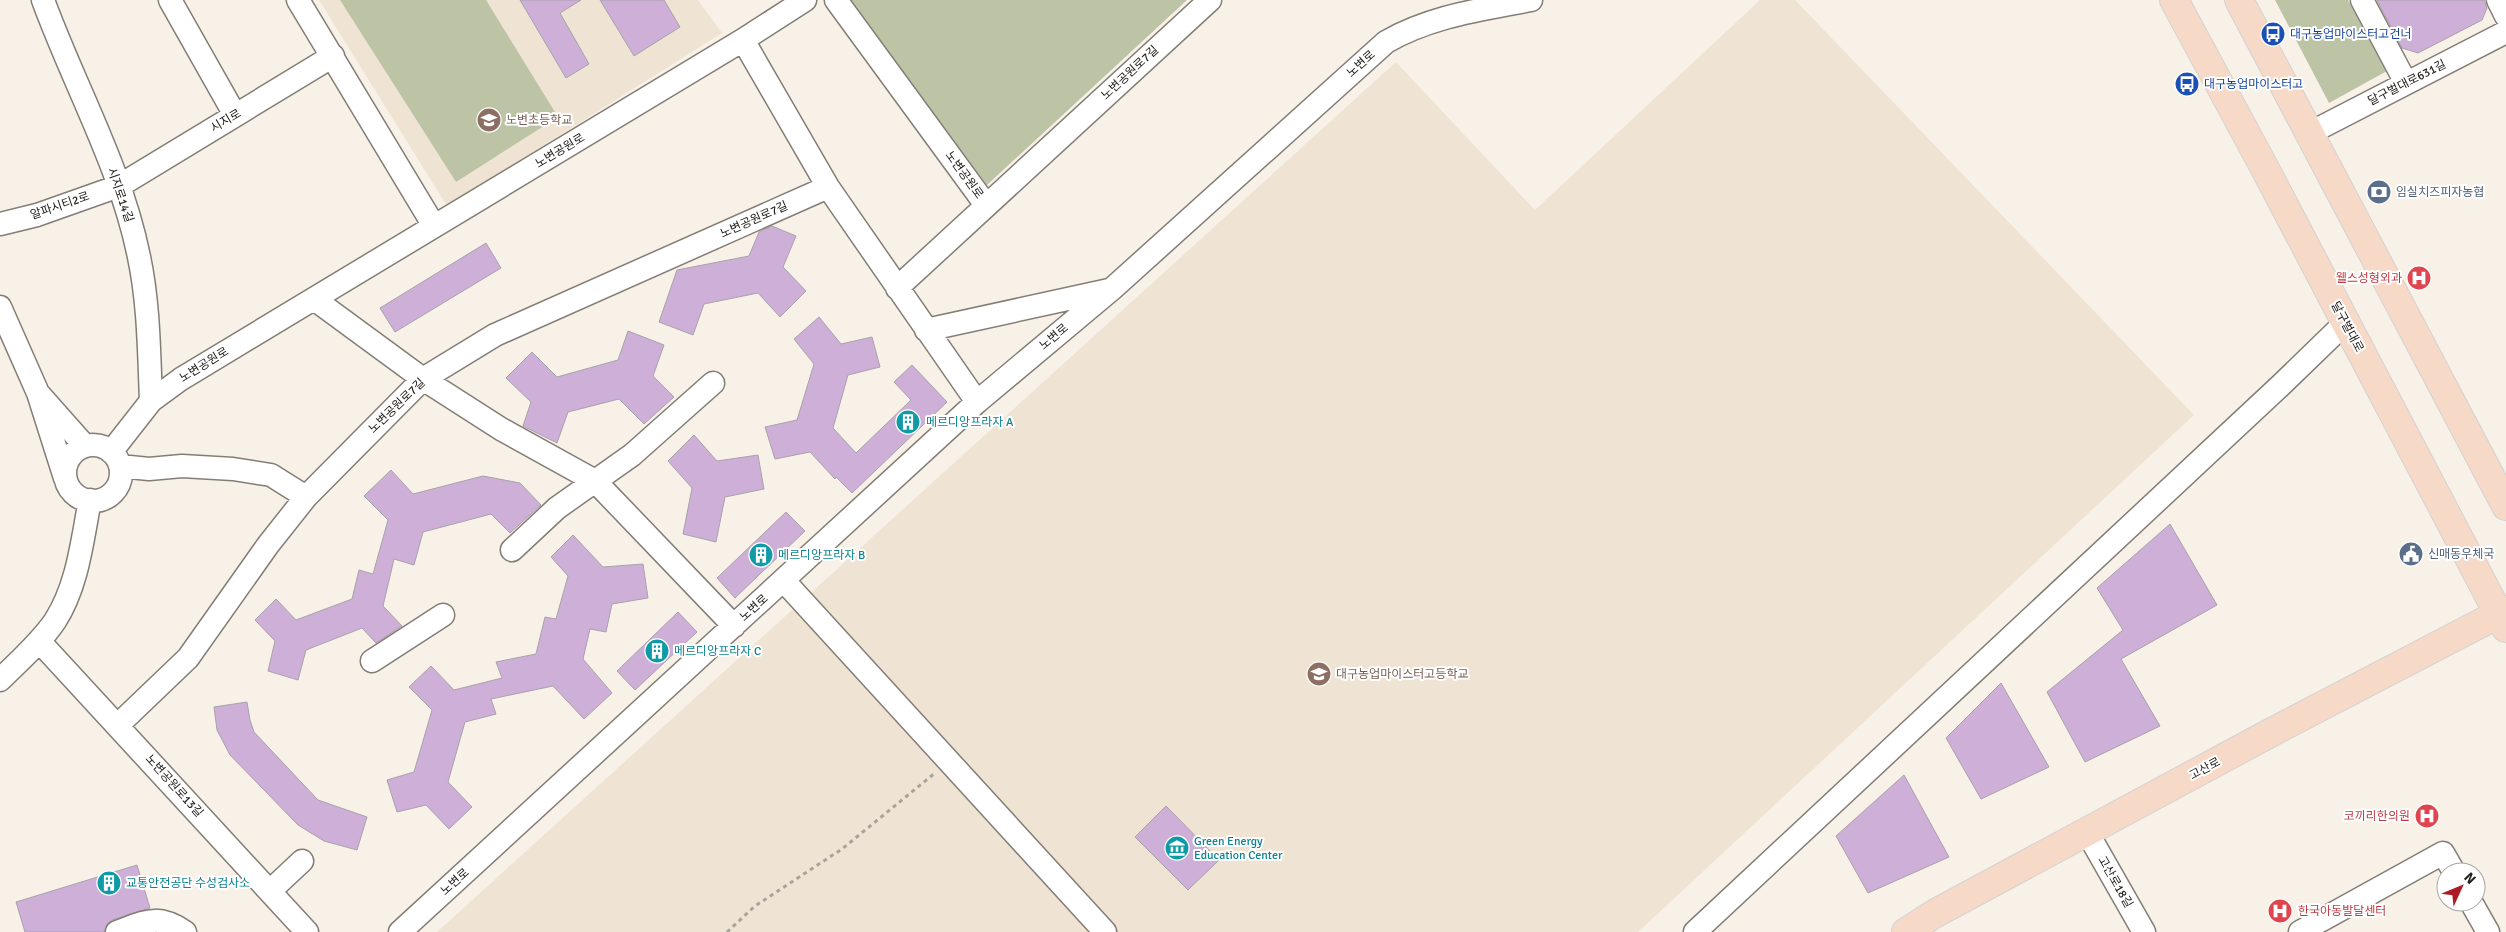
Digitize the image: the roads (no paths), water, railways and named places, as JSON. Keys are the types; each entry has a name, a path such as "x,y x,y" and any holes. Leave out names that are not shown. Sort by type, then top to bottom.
{"main road":[{"name":"달구벌대로","path":"2174,0 2503,617"},
{"path":"2239,0 2308,134 2506,506"},
{"name":"고산로","path":"1906,932 1934,914 2281,727 2503,617"}],"street":[{"name":"시지로14길","path":"43,0 119,186 140,258 148,326 151,401"},
{"path":"170,0 235,115"},
{"path":"298,0 434,226"},
{"name":"노변공원로","path":"116,459 151,401 180,379 743,40 805,0"},
{"name":"노변공원로","path":"836,0 986,205"},
{"name":"노변공원로7길","path":"897,288 1210,0"},
{"name":"노변로","path":"400,932 977,402 1112,289 1386,42 1410,28 1432,20 1531,0"},
{"path":"2362,0 2406,83"},
{"path":"2498,0 2506,16"},
{"name":"달구벌대로631길","path":"2308,134 2506,32"},
{"path":"743,40 828,187 977,402"},
{"name":"시지로","path":"119,186 332,56"},
{"name":"알파시티2로","path":"0,224 37,215 119,186"},
{"name":"노변공원로7길","path":"118,725 188,658 268,545 306,497 423,379 495,335 828,187"},
{"name":"노변로","path":"926,330 1112,289"},
{"path":"314,299 423,379 501,429 595,481 734,626"},
{"path":"0,307 38,394 68,484 73,492 90,500 108,497 114,491 121,474 116,459"},
{"path":"1694,932 2345,323"},
{"path":"512,550 557,508 632,455 713,383"},
{"path":"38,394 85,446"},
{"path":"68,484 66,466 76,450 94,445 116,459 149,469 182,466 233,469 271,475 306,497"},
{"path":"0,680 40,641 55,621 73,583 90,500"},
{"path":"784,581 1105,932"},
{"path":"372,662 443,615"},
{"name":"노변공원로13길","path":"40,641 307,932"},
{"name":"고산로18길","path":"2087,832 2144,932"},
{"path":"2300,932 2443,853 2448,862"},
{"path":"270,891 302,861"},
{"path":"2477,912 2488,932"},
{"path":"117,932 154,919 176,926 185,932"}],"place":[{"name":"대구농업마이스터고건너","path":"2273,34"},
{"name":"대구농업마이스터고","path":"2187,84"},
{"name":"노변초등학교","path":"489,120"},
{"name":"임실치즈피자농협","path":"2379,192"},
{"name":"웰스성형외과","path":"2419,278"},
{"name":"메르디앙프라자 A","path":"908,422"},
{"name":"신매동우체국","path":"2411,554"},
{"name":"메르디앙프라자 B","path":"761,555"},
{"name":"메르디앙프라자 C","path":"657,651"},
{"name":"대구농업마이스터고등학교","path":"1319,674"},
{"name":"코끼리한의원","path":"2427,816"},
{"name":"Green Energy Education Center","path":"1177,848"},
{"name":"교통안전공단 수성검사소","path":"109,883"},
{"name":"한국아동발달센터","path":"2280,911"}]}
